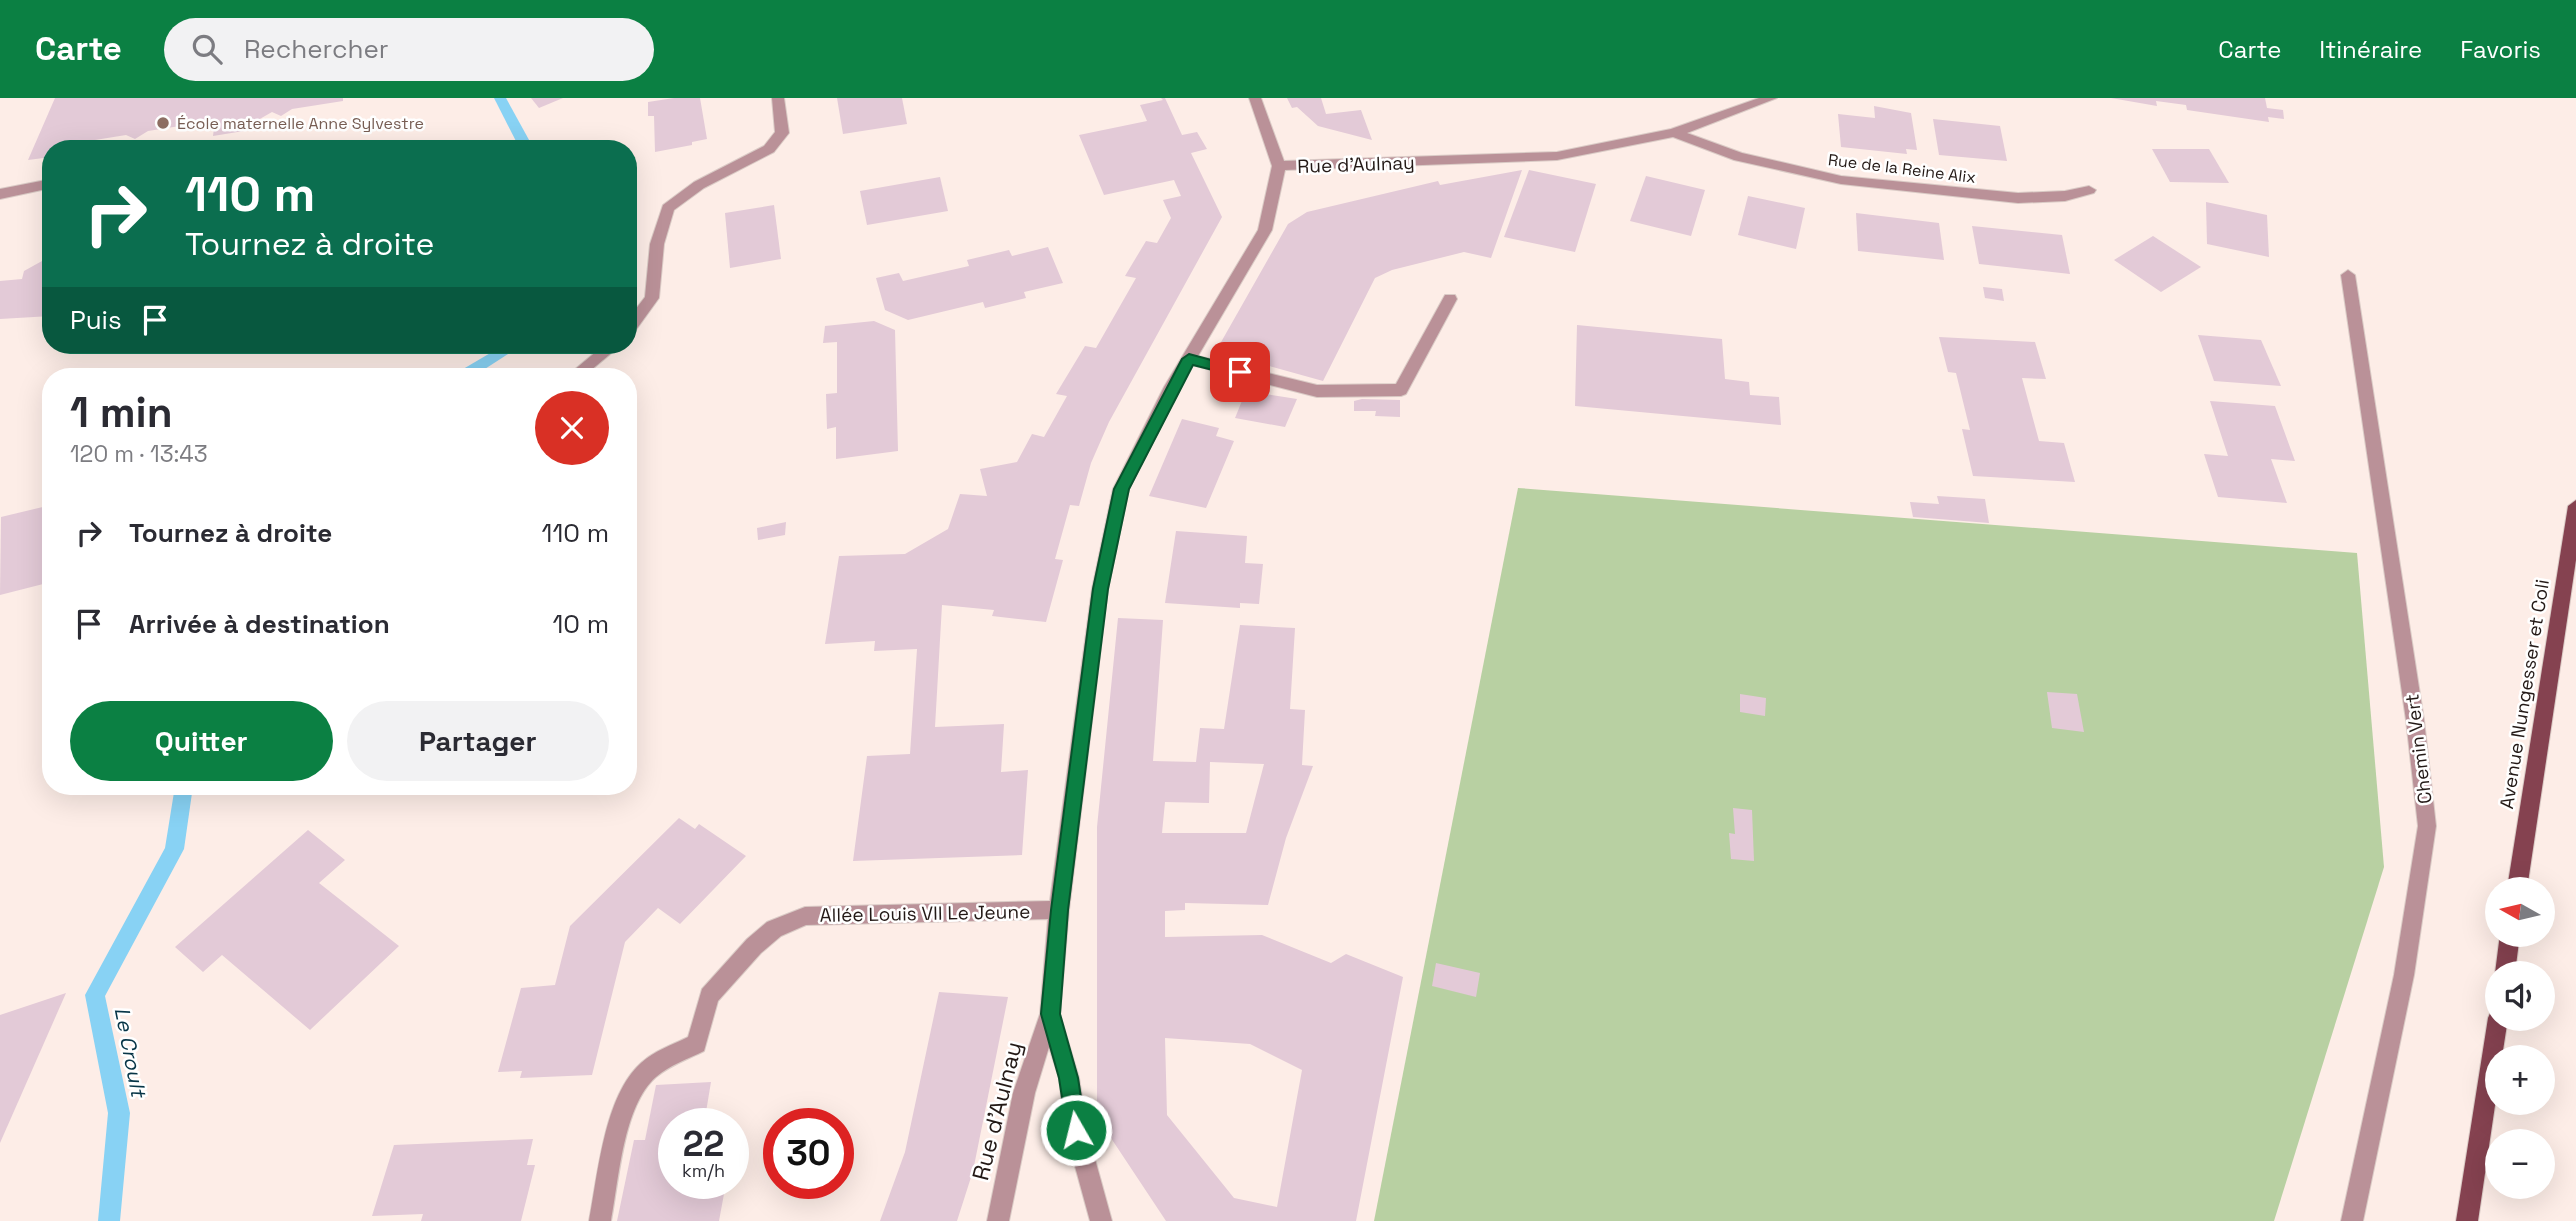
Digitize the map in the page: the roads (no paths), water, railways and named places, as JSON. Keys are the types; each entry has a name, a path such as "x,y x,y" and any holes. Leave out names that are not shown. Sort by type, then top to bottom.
{"main road":[{"name":"Avenue Nungesser et Coli","path":"2519,877 2576,506"},
{"path":"2467,1221 2496,1031"}],"street":[{"path":"637,318 652,298 657,244 668,208 699,185 769,149 782,133 778,98"},
{"path":"1255,98 1279,166"},
{"name":"Rue d'Aulnay","path":"998,1221 1024,1093 1051,1014 1059,910 1100,589 1121,489 1189,359 1265,230 1279,166 1557,156 1674,133 1771,98"},
{"name":"Rue de la Reine Alix","path":"1674,133 1740,157 1841,180 2018,198 2065,196 2089,190"},
{"path":"0,194 42,185"},
{"name":"Chemin Vert","path":"2348,275 2415,720 2427,826 2404,975 2352,1221"},
{"path":"1189,359 1317,391 1401,390 1450,299"},
{"path":"584,368 602,354"},
{"name":"Allée Louis VII Le Jeune","path":"600,1221 621,1122 631,1093 646,1071 697,1044 709,996 754,946 774,929 805,916 1059,910"},
{"name":"Rue d'Aulnay","path":"1051,1014 1101,1221"}],"waterway":[{"name":"Le Croult","path":"500,98 522,140"},
{"name":"Le Croult","path":"476,368 500,354"},
{"name":"Le Croult","path":"109,1221 119,1113 95,995 174,849 183,795"}],"place":[{"name":"École maternelle Anne Sylvestre","path":"163,123"}]}
